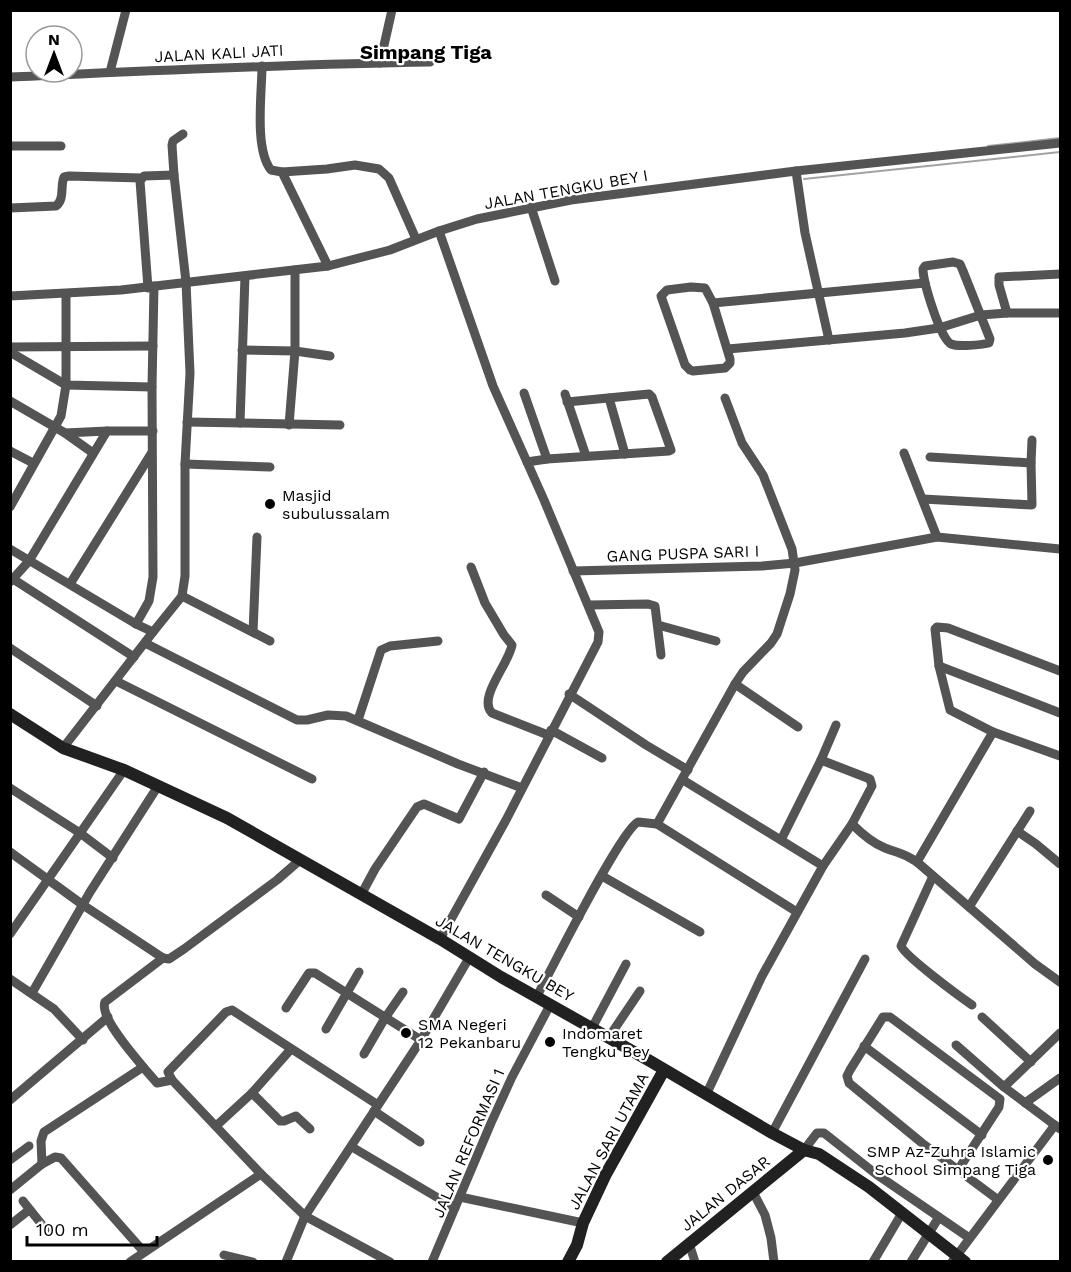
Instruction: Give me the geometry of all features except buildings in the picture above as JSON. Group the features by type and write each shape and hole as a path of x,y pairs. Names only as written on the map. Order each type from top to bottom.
{"main road":[{"name":"JALAN TENGKU BEY","path":"10,714 63,748 124,770 227,818 440,939 772,1133 804,1150 819,1154 866,1185 958,1259"},
{"name":"JALAN SARI UTAMA","path":"568,1262 606,1174 664,1070"},
{"name":"JALAN DASAR","path":"667,1262 804,1150"}],"street":[{"path":"110,72 126,10"},
{"path":"380,63 392,10"},
{"name":"JALAN KALI JATI","path":"10,76 430,62"},
{"path":"262,66 261,114 264,151 268,167 275,172 355,165 379,169 389,178 416,239"},
{"path":"63,748 183,596 185,464 190,373 186,282 172,145 173,141 183,134"},
{"name":"JALAN TENGKU BEY I","path":"10,296 151,287 328,266 375,254 439,231 531,207 604,195 796,171 1060,143"},
{"path":"10,146 61,146"},
{"path":"796,171 805,232 829,340"},
{"path":"282,172 328,266"},
{"path":"10,208 56,206 61,200 64,177 141,178 174,175"},
{"path":"136,624 149,601 153,577 154,533 151,287 140,192 141,178"},
{"path":"531,207 555,281"},
{"path":"439,231 493,386 589,605 598,627 599,637 522,788 440,939"},
{"path":"957,262 981,315 990,339 989,343 953,345 947,341 939,328 925,283 923,273 925,267 957,262"},
{"path":"289,426 295,351 294,270"},
{"path":"1007,313 999,277 1060,274"},
{"path":"240,423 244,276"},
{"path":"713,303 925,283"},
{"path":"705,288 713,303 728,349 730,363 728,366 690,370 685,365 661,296 667,290 705,288"},
{"path":"12,502 61,416 66,386 66,294"},
{"path":"728,349 939,328 981,315 1060,313"},
{"path":"10,347 153,346"},
{"path":"242,350 295,351 330,356"},
{"path":"10,352 66,386 152,387"},
{"path":"524,393 547,459"},
{"path":"527,462 586,456 669,452 671,446 652,397 649,394 609,398 566,398 586,456"},
{"path":"609,398 626,454"},
{"path":"657,824 735,684 777,634 794,578 795,563 792,549 763,475 742,443 725,398"},
{"path":"10,401 65,433 93,453"},
{"path":"187,422 289,426 340,425"},
{"path":"65,433 107,430 153,431"},
{"path":"107,430 29,561 12,581 134,657"},
{"path":"922,499 1032,506 1032,440"},
{"path":"10,451 33,463"},
{"path":"70,584 152,453"},
{"path":"904,453 937,537"},
{"path":"930,457 1031,463"},
{"path":"185,464 270,467"},
{"path":"253,632 256,537"},
{"name":"GANG PUSPA SARI I","path":"573,571 762,566 795,563 937,537 1060,549"},
{"path":"10,549 153,632"},
{"path":"471,567 485,603 512,645 510,655 487,698 488,708 492,713 550,733 602,758"},
{"path":"183,596 270,641"},
{"path":"589,605 652,604 657,609 661,655"},
{"path":"658,625 716,641"},
{"path":"1060,671 941,627 934,632 939,666 950,710 993,732 1060,756"},
{"path":"358,720 381,650 390,646 438,641"},
{"path":"145,643 297,720 336,715 358,720 458,764 522,788"},
{"path":"10,648 97,706"},
{"path":"939,666 1060,713"},
{"path":"116,681 312,779"},
{"path":"735,684 798,727"},
{"path":"569,694 688,770"},
{"path":"782,840 836,724"},
{"path":"917,862 993,732"},
{"path":"706,1095 762,976 823,866 852,824 872,786 865,777 821,760"},
{"path":"10,934 124,770"},
{"path":"361,895 375,869 417,807 424,804 459,819 484,772"},
{"path":"683,780 823,866"},
{"path":"32,993 83,905 158,786"},
{"path":"10,788 80,833 113,858"},
{"path":"969,908 1030,811"},
{"path":"537,996 602,876 633,825 638,822 657,824 797,912"},
{"path":"852,824 862,835 879,845 903,852 917,862 1035,964 1060,980"},
{"path":"1017,831 1060,864"},
{"path":"10,852 83,905 163,958 170,959 277,880 300,860"},
{"path":"602,876 700,932"},
{"path":"933,876 901,946 917,963 972,1005"},
{"path":"546,895 579,917"},
{"path":"163,958 105,1002 104,1007 108,1017 157,1083 172,1080"},
{"path":"286,1262 305,1216 421,1040 469,958"},
{"path":"772,1133 865,959"},
{"path":"592,1028 626,964"},
{"path":"326,1029 359,972"},
{"path":"286,1008 309,973 315,974 421,1040"},
{"path":"10,979 66,1020 82,1040"},
{"path":"609,1037 640,991"},
{"path":"364,1054 403,992"},
{"name":"JALAN REFORMASI 1","path":"432,1262 512,1077 550,1005"},
{"path":"390,1262 305,1216 261,1174 172,1080 169,1069 228,1010 236,1011 376,1108 420,1142"},
{"path":"958,1170 982,1135 1001,1101 890,1017 885,1016 881,1018 847,1076 849,1083 958,1170 997,1199"},
{"path":"10,1100 108,1017"},
{"path":"982,1017 1031,1062"},
{"path":"1004,1087 1060,1033"},
{"path":"956,1045 1004,1087 1059,1128 997,1199 968,1237 958,1259"},
{"path":"864,1046 982,1135"},
{"path":"216,1126 252,1093 291,1049"},
{"path":"42,1164 41,1141 44,1132 143,1067"},
{"path":"1025,1103 1060,1078"},
{"path":"252,1093 280,1121 296,1116 310,1129"},
{"path":"804,1150 817,1133 824,1132 876,1174 968,1237"},
{"path":"10,1161 29,1146"},
{"path":"352,1147 455,1208"},
{"path":"10,1190 42,1164 55,1157 61,1158 144,1252"},
{"path":"130,1262 261,1174"},
{"path":"753,1192 765,1215 774,1262"},
{"path":"460,1197 583,1223"},
{"path":"23,1201 47,1231"},
{"path":"10,1225 29,1210"},
{"path":"873,1262 902,1213"},
{"path":"910,1262 939,1217"},
{"path":"689,1243 695,1262"},
{"path":"224,1255 253,1262"}],"waterway":[{"path":"988,146 1060,138"},
{"path":"804,179 1060,152"}],"place":[{"name":"Masjid subulussalam","path":"270,504"},
{"name":"SMA Negeri 12 Pekanbaru","path":"406,1033"},
{"name":"Indomaret Tengku Bey","path":"550,1042"},
{"name":"SMP Az-Zuhra Islamic School Simpang Tiga","path":"1048,1160"}],"district":[{"name":"Simpang Tiga","path":"426,52"}]}
